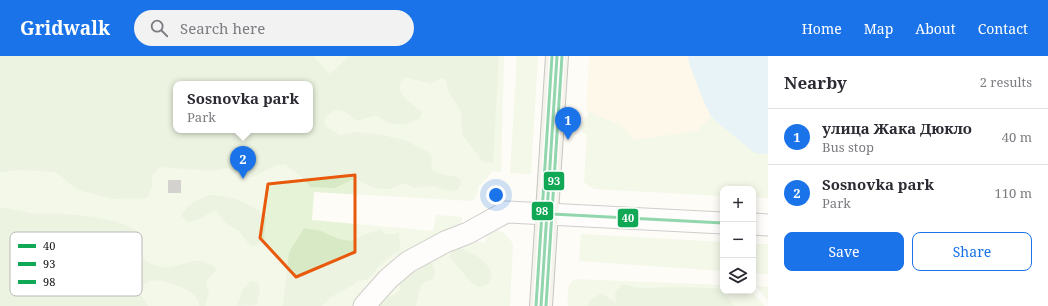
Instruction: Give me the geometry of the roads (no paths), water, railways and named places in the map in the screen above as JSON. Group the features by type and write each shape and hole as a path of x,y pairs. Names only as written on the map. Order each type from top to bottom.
{"main road":[{"path":"541,306 540,213 542,56"},
{"path":"527,306 540,213 557,56"}],"street":[{"path":"364,306 388,279 413,260 445,242 468,233 506,212 720,223"},
{"path":"756,224 768,225"}],"water":[{"path":"688,56 768,56 768,154 755,153 711,116 689,63"}],"place":[{"name":"улица Жака Дюкло","path":"568,140"},
{"name":"Sosnovka park","path":"243,179"}]}
